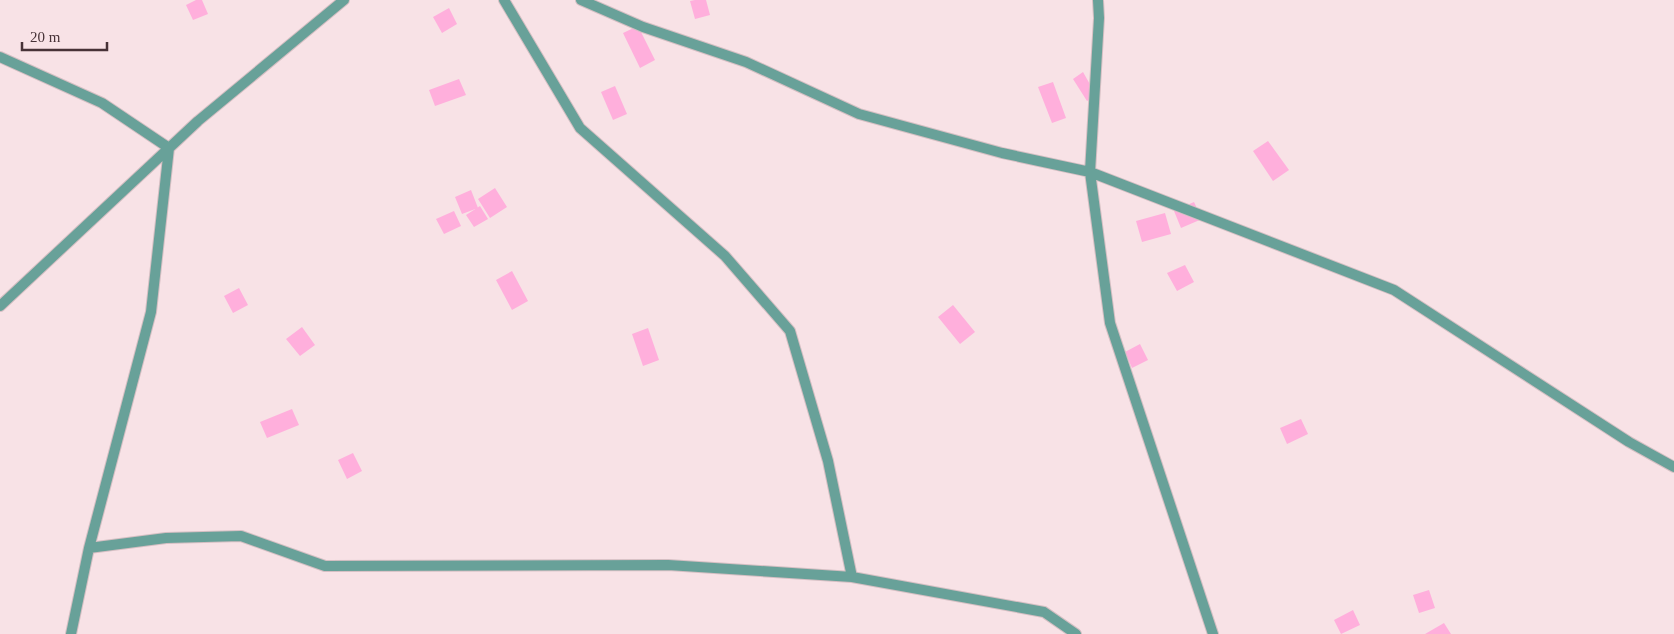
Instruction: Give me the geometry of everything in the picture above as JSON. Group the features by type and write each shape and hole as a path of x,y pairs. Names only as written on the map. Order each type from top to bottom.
{"street":[{"path":"0,306 198,122 344,0"},
{"path":"504,0 580,128 725,256 790,331 828,461 852,578"},
{"path":"581,0 643,27 746,62 858,114 1002,153 1090,172 1394,290 1629,442 1674,467"},
{"path":"1098,0 1099,18 1090,172 1110,323 1213,634"},
{"path":"0,57 102,103 169,148"},
{"path":"71,634 89,548 151,312 169,148"},
{"path":"89,548 166,538 241,536 324,566 668,565 852,578 1044,612 1076,634"}],"building":[{"path":"196,0 202,0 208,14 193,20 186,5"},
{"path":"706,0 710,15 695,19 690,1"},
{"path":"449,8 457,24 442,33 433,17"},
{"path":"638,26 655,60 640,68 623,33"},
{"path":"1083,72 1096,95 1087,101 1073,79"},
{"path":"459,79 466,95 435,106 429,90"},
{"path":"1053,82 1066,118 1052,123 1038,87"},
{"path":"615,86 627,114 613,120 601,92"},
{"path":"1268,141 1289,170 1273,181 1253,151"},
{"path":"495,188 507,207 490,218 478,199"},
{"path":"471,190 478,208 462,214 455,197"},
{"path":"1194,202 1202,219 1181,228 1174,211"},
{"path":"480,206 488,219 474,227 466,215"},
{"path":"454,211 461,226 444,234 436,219"},
{"path":"1165,213 1171,234 1142,242 1136,221"},
{"path":"1185,265 1194,282 1177,291 1167,273"},
{"path":"512,271 528,301 512,310 496,280"},
{"path":"239,288 248,305 233,313 224,296"},
{"path":"953,305 975,332 960,344 938,317"},
{"path":"302,327 315,345 300,356 286,339"},
{"path":"648,328 659,360 643,366 632,334"},
{"path":"1140,344 1148,360 1132,368 1125,352"},
{"path":"292,409 299,425 267,438 260,422"},
{"path":"1301,419 1308,434 1287,444 1280,428"},
{"path":"353,453 362,471 347,479 338,460"},
{"path":"1429,590 1435,608 1419,613 1413,595"},
{"path":"1353,610 1360,625 1341,634 1334,620"},
{"path":"1444,623 1451,634 1425,634"}]}
